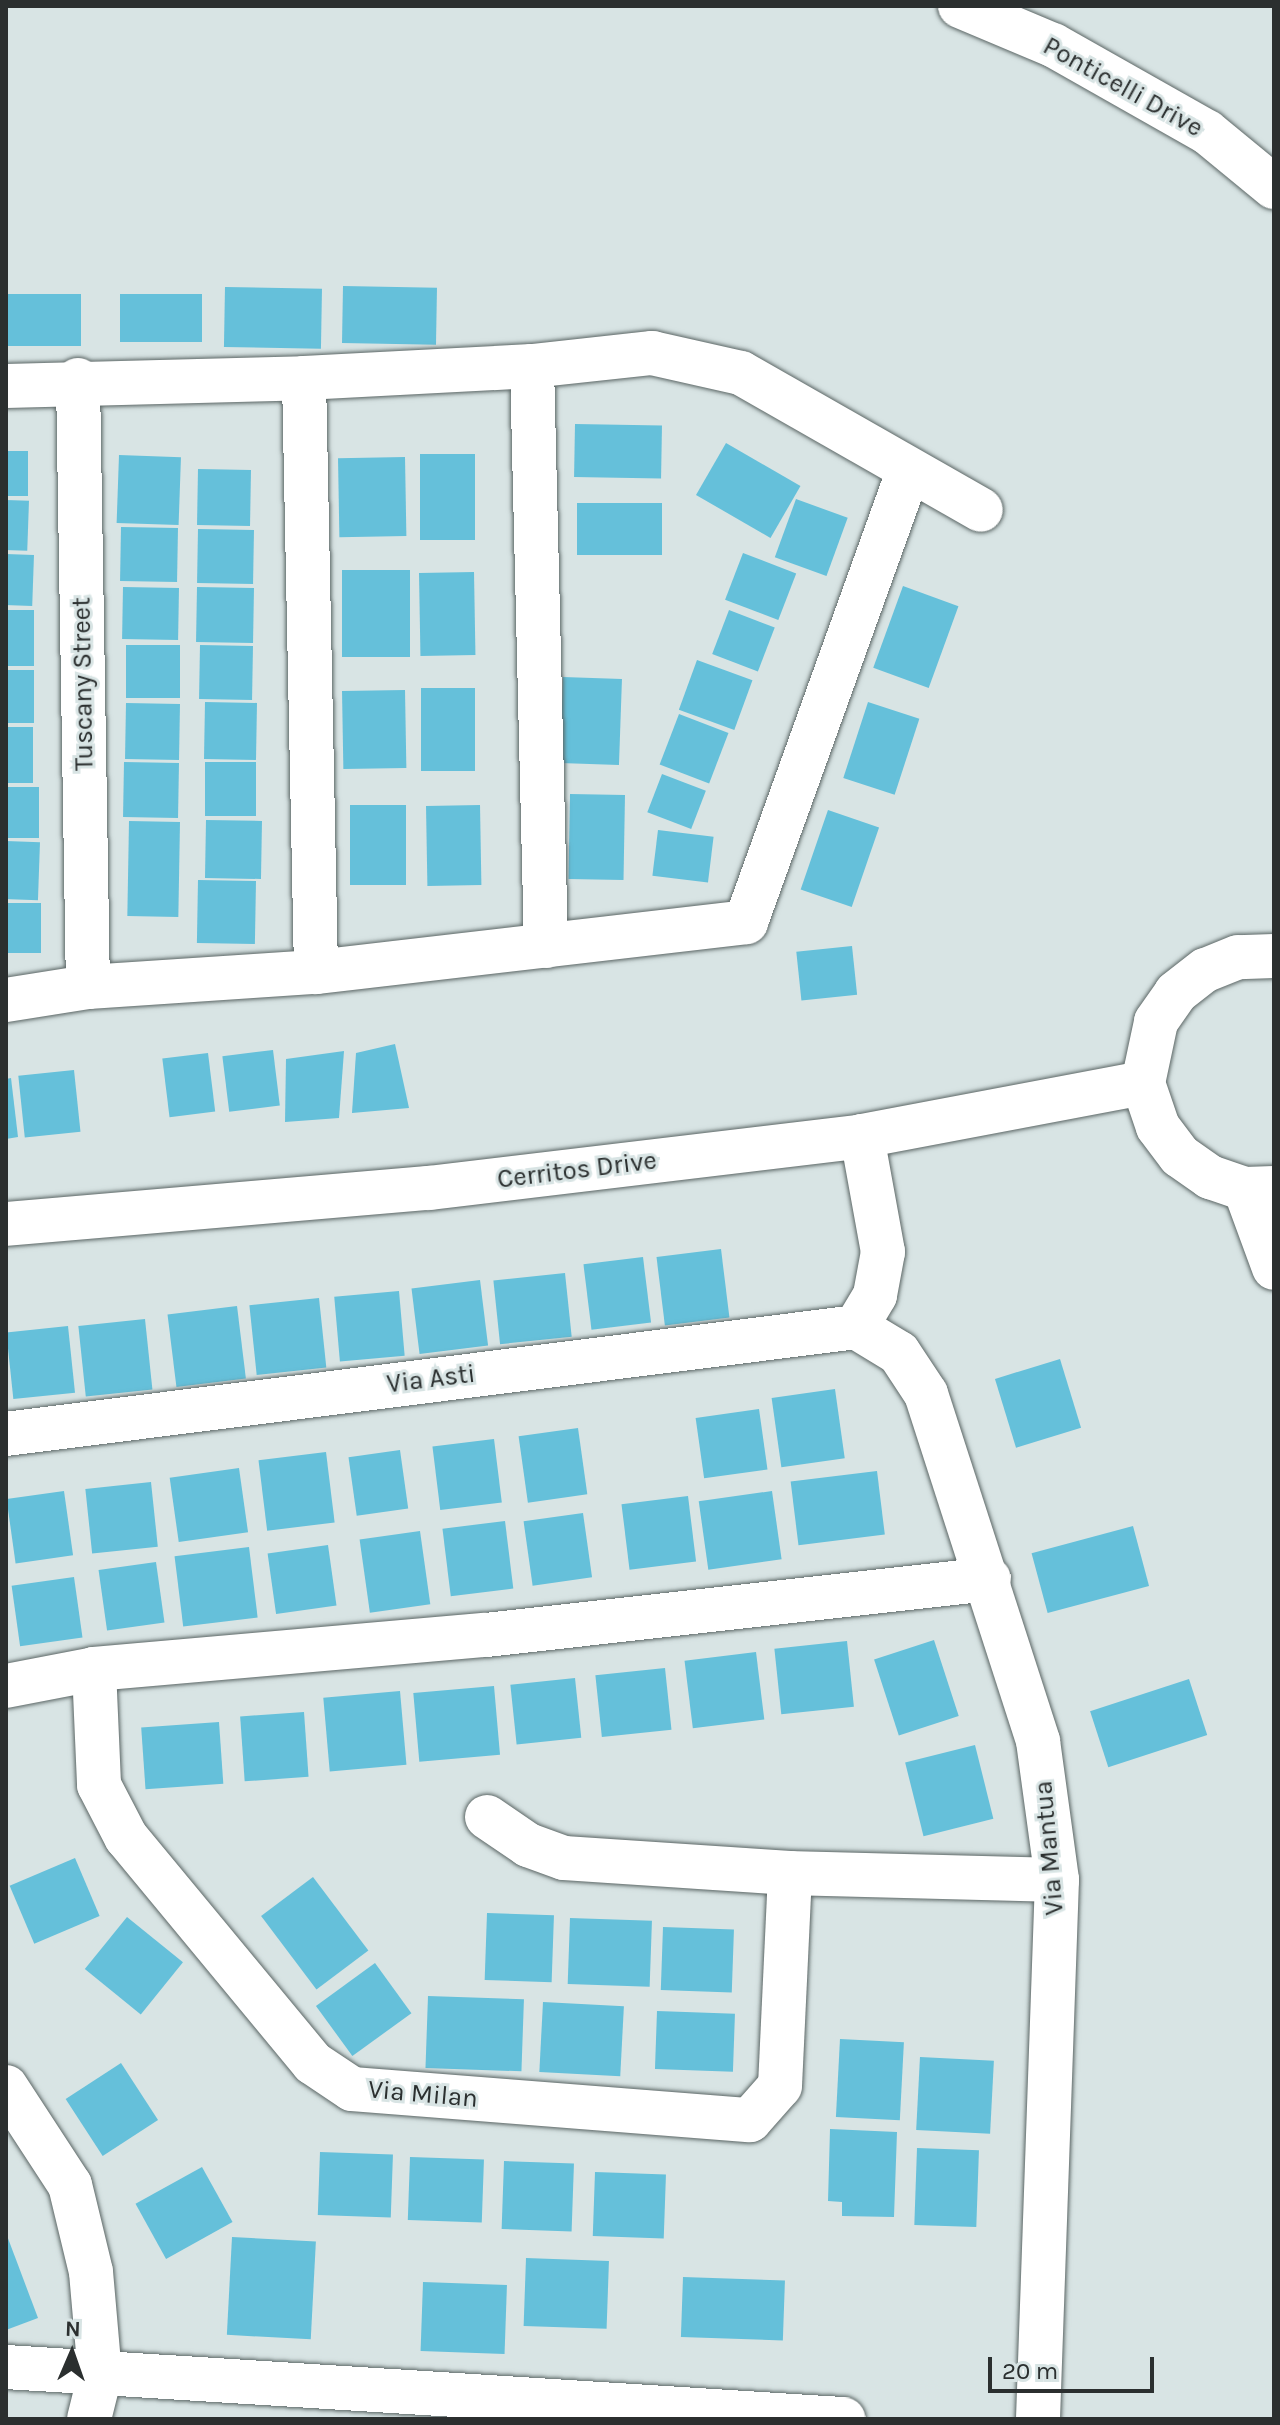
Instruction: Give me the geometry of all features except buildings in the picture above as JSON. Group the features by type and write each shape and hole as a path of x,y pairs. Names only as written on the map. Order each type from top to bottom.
{"street":[{"name":"Ponticelli Drive","path":"960,6 1053,45 1194,125 1274,187"},
{"path":"6,386 78,380 304,378 532,366 652,353 741,373 981,510"},
{"path":"532,366 546,946"},
{"path":"304,378 316,972"},
{"name":"Tuscany Street","path":"78,380 88,987"},
{"path":"6,1000 88,987 316,972 746,922 909,470"},
{"path":"1274,956 1238,957 1216,965 1176,993 1156,1022 1143,1083 1158,1127 1180,1156 1210,1177 1259,1188 1274,1268"},
{"name":"Cerritos Drive","path":"6,1224 429,1188 862,1136 1143,1083"},
{"path":"856,1327 875,1295 883,1252 862,1136"},
{"name":"Via Asti","path":"6,1434 856,1327"},
{"name":"Via Mantua","path":"856,1327 899,1353 926,1394 989,1579 1038,1741 1057,1880 1038,2419"},
{"path":"6,1686 94,1669 486,1635 989,1579"},
{"name":"Via Milan","path":"94,1669 99,1785 126,1837 313,2063 352,2089 750,2120 780,2086 790,1873"},
{"path":"487,1817 528,1845 564,1858 790,1873 1057,1880"},
{"path":"6,2087 70,2185 91,2272 100,2375 89,2419"},
{"path":"6,2367 843,2419"}]}
